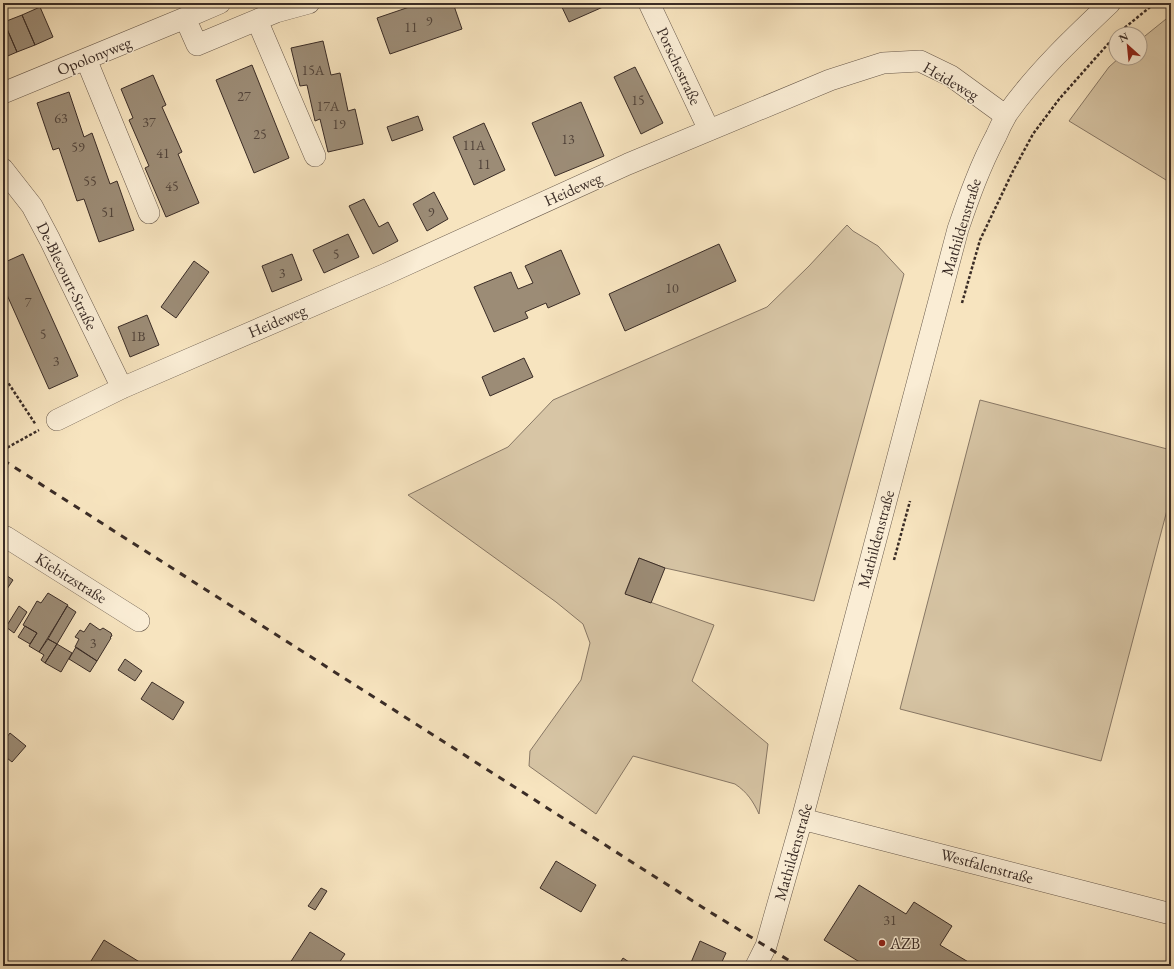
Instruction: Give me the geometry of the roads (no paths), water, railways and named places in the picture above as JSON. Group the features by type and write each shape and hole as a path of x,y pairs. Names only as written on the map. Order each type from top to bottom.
{"street":[{"path":"185,18 197,45 257,20 274,7 309,3"},
{"name":"Porschestraße","path":"649,3 709,130"},
{"path":"1006,116 1033,80 1076,35 1110,3"},
{"name":"Opolonyweg","path":"3,93 185,18 209,5"},
{"path":"257,20 315,156"},
{"path":"86,59 149,213"},
{"name":"Heideweg","path":"48,425 122,388 386,274 628,164 830,80 883,63 920,61 951,76 1006,116"},
{"name":"Mathildenstraße","path":"756,966 766,946 802,819 958,229 986,155 1006,116"},
{"name":"De-Blecourt-Straße","path":"3,169 32,206 122,388"},
{"name":"Kiebitzstraße","path":"3,536 139,621"},
{"name":"Westfalenstraße","path":"802,819 1171,914"}],"railway":[{"path":"3,460 710,912 798,966"}],"place":[{"name":"AZB","path":"882,943"}]}
